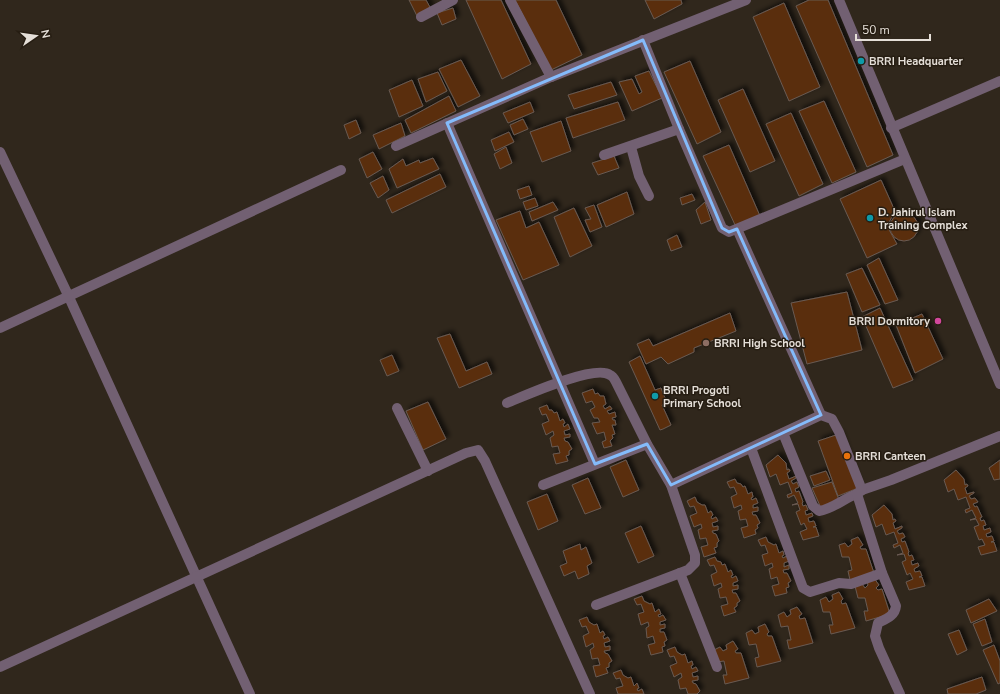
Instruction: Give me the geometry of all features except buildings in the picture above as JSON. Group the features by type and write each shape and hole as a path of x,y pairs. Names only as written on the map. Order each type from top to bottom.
{"street":[{"path":"421,17 453,0"},
{"path":"510,0 551,77"},
{"path":"396,146 551,77 746,0"},
{"path":"839,0 891,128 1000,384"},
{"path":"643,40 679,129 722,228 729,232 905,159"},
{"path":"891,128 1000,81"},
{"path":"447,124 595,464"},
{"path":"604,155 631,147 679,129"},
{"path":"631,147 639,176 649,196"},
{"path":"1,155 68,295 250,694"},
{"path":"0,328 68,295 341,170"},
{"path":"737,229 821,415"},
{"path":"507,403 559,381 602,373 610,374 616,382 647,444 671,485 695,555 695,563 688,570 596,605"},
{"path":"397,408 428,471"},
{"path":"671,485 821,415 832,419 839,432 859,492 882,572 896,606 896,611 878,623 875,636 900,694"},
{"path":"783,433 813,506 819,511 825,510 859,492 1000,436"},
{"path":"543,485 647,444"},
{"path":"751,448 803,588 810,592 839,583 851,584 882,572"},
{"path":"0,667 466,453 478,450 488,468 590,694"},
{"path":"680,573 717,667"}],"highlighted area":[{"path":"643,40 722,228 729,232 737,229 821,415 671,485 647,444 595,464 447,123"}],"place":[{"name":"BRRI Headquarter","path":"861,61"},
{"name":"D. Jahirul Islam Training Complex","path":"870,218"},
{"name":"BRRI Dormitory","path":"938,321"},
{"name":"BRRI High School","path":"706,343"},
{"name":"BRRI Progoti Primary School","path":"655,396"},
{"name":"BRRI Canteen","path":"847,456"}]}
